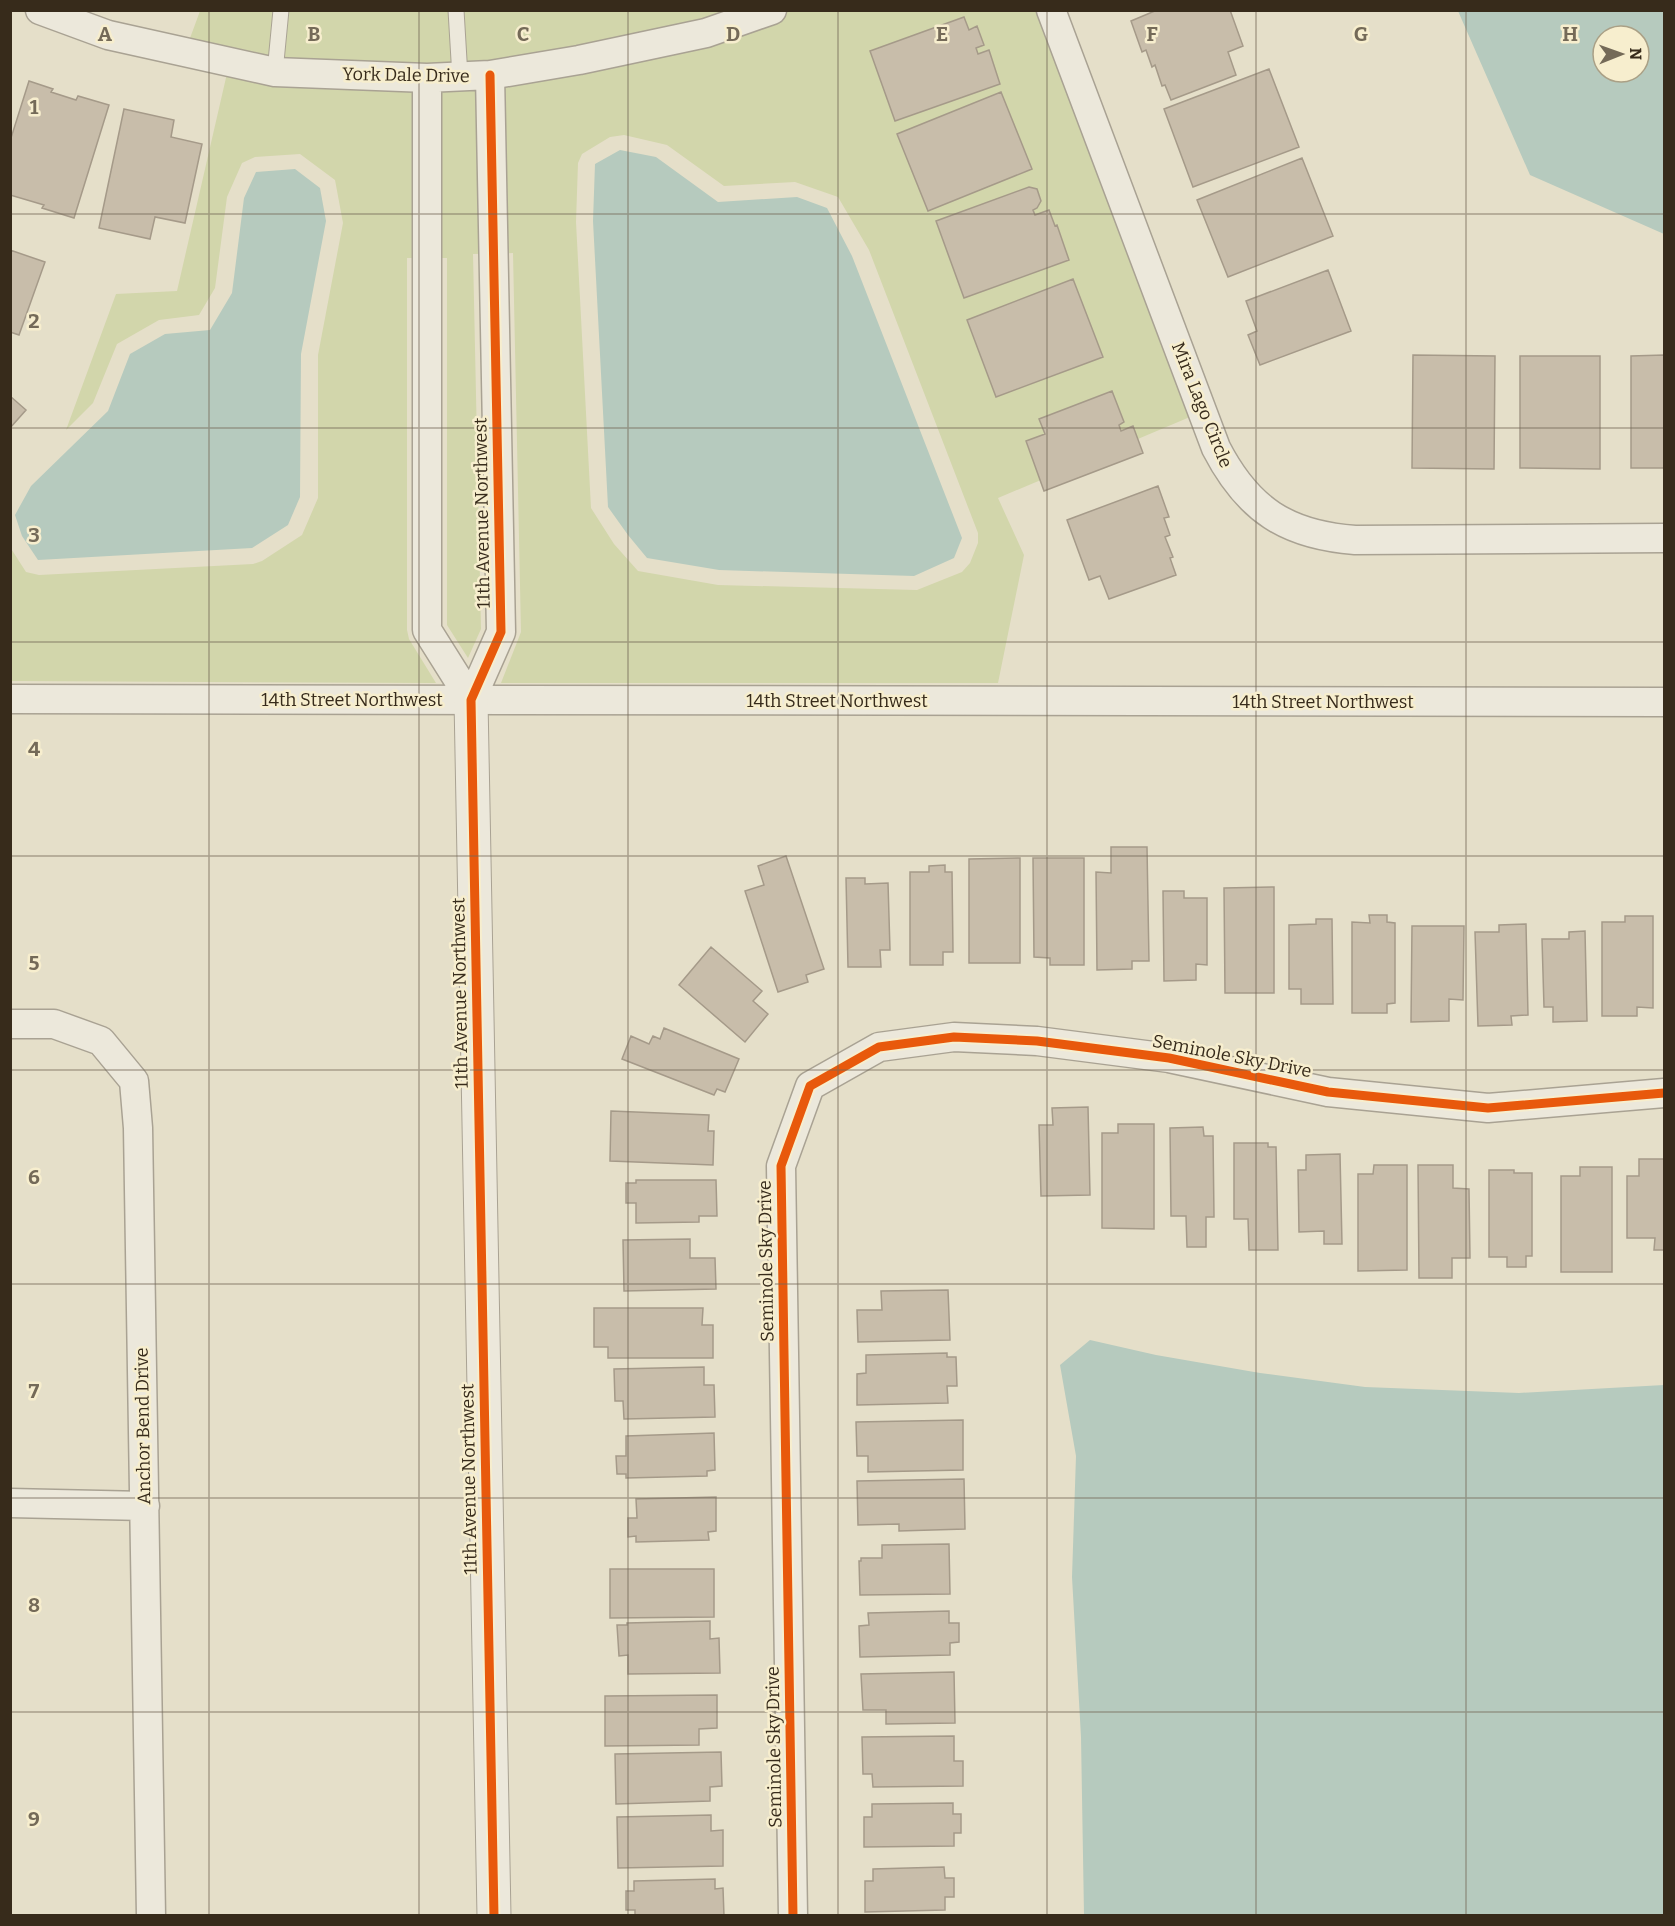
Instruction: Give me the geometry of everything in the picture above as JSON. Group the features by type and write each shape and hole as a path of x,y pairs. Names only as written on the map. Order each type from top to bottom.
{"street":[{"name":"York Dale Drive","path":"40,10 108,35 275,72 427,78 490,75 579,60 706,33 771,10"},
{"name":"Mira Lago Circle","path":"1051,10 1216,448 1237,484 1257,504 1291,526 1328,538 1355,540 1665,538"},
{"name":"11th Avenue Northwest","path":"490,75 501,632 471,700 494,1916"},
{"path":"427,78 427,630 471,700"},
{"name":"14th Street Northwest","path":"10,699 1665,702"},
{"name":"Anchor Bend Drive","path":"10,1024 54,1024 101,1041 134,1081 138,1128 151,1916"},
{"name":"Seminole Sky Drive","path":"793,1916 781,1166 810,1086 879,1047 954,1037 1037,1041 1169,1058 1328,1092 1488,1108 1665,1093"},
{"path":"10,1503 145,1506"}],"lane":[{"path":"275,72 281,10"},
{"path":"456,10 460,77"}],"green space":[{"path":"200,11 1050,11 1197,414 998,498 1024,555 998,683 501,683 521,632 513,253 473,254 481,629 468,658 447,625 447,258 407,258 407,630 409,639 436,683 11,681 10,547 26,572 39,575 253,564 262,561 302,535 318,498 318,355 343,223 335,180 300,154 255,157 242,163 227,197 215,288 199,315 159,320 117,344 93,403 66,430 116,294 177,291 228,69 186,49","holes":["624,135 667,145 724,186 795,182 838,197 869,250 978,533 978,543 970,563 962,572 917,590 718,585 638,571 614,544 591,508 576,222 578,163 582,154 610,137"]}],"shaded area":[{"path":"1458,11 1664,11 1664,234 1530,175"},
{"path":"620,150 656,157 718,202 797,197 827,208 852,256 962,538 954,558 914,576 719,570 647,558 628,535 608,507 593,221 595,164"},
{"path":"295,169 320,188 326,221 301,354 300,497 288,525 252,548 38,560 22,536 15,515 31,486 108,411 130,354 165,334 210,330 232,293 244,198 256,172"},
{"path":"1090,1340 1156,1355 1260,1373 1365,1387 1519,1393 1664,1385 1664,1915 1084,1915 1081,1737 1072,1577 1076,1456 1060,1365"}],"building":[{"path":"1157,10 1230,10 1243,46 1228,52 1236,75 1171,100 1165,85 1162,86 1155,65 1152,67 1146,50 1142,52 1131,21"},
{"path":"964,17 969,30 977,26 984,45 976,48 978,54 989,50 1000,84 895,121 870,51"},
{"path":"1269,69 1299,147 1193,187 1164,109"},
{"path":"29,81 53,89 51,92 76,100 78,96 109,105 74,218 42,208 44,205 10,195 10,141"},
{"path":"1001,92 1032,169 928,211 897,134"},
{"path":"124,109 174,120 171,137 202,144 185,223 155,217 150,239 99,228"},
{"path":"1302,158 1333,236 1228,277 1197,200"},
{"path":"1029,187 1037,189 1041,201 1033,210 1035,215 1049,210 1055,226 1057,225 1069,260 964,298 936,221"},
{"path":"10,250 45,262 19,335 10,332"},
{"path":"1328,270 1351,331 1260,365 1248,335 1257,331 1246,301"},
{"path":"1073,279 1103,357 996,397 967,320"},
{"path":"1413,355 1495,356 1494,469 1412,468"},
{"path":"1664,355 1664,468 1631,468 1631,356"},
{"path":"1520,356 1600,356 1600,469 1520,468"},
{"path":"1112,391 1124,422 1119,425 1121,431 1133,426 1143,453 1044,491 1026,441 1045,434 1039,419"},
{"path":"10,396 26,410 10,428"},
{"path":"1158,486 1169,517 1164,518 1170,535 1165,537 1173,557 1170,558 1176,575 1109,599 1100,576 1089,580 1067,520"},
{"path":"1111,847 1147,847 1149,961 1132,961 1132,969 1097,970 1096,872 1111,873"},
{"path":"786,856 824,969 806,975 808,982 778,992 745,891 764,885 758,866"},
{"path":"1020,858 1020,963 969,963 969,859"},
{"path":"1033,858 1084,858 1084,965 1050,965 1050,958 1034,957"},
{"path":"945,865 945,872 952,872 953,952 943,952 943,965 910,965 910,872 929,872 929,866"},
{"path":"846,878 865,878 865,884 888,883 890,950 880,950 881,967 848,967"},
{"path":"1274,887 1274,993 1225,993 1224,888"},
{"path":"1163,891 1184,891 1184,898 1207,898 1207,965 1196,964 1196,980 1164,981"},
{"path":"1369,915 1387,915 1387,922 1395,923 1395,1003 1387,1004 1387,1013 1352,1013 1352,922 1370,923"},
{"path":"1625,916 1653,916 1653,1008 1637,1007 1637,1016 1602,1016 1602,922 1625,922"},
{"path":"1316,919 1332,919 1333,1004 1301,1004 1301,989 1289,989 1289,925 1316,924"},
{"path":"1526,924 1528,1015 1511,1016 1512,1025 1478,1026 1475,932 1499,932 1499,925"},
{"path":"1412,926 1464,926 1463,1000 1449,999 1449,1021 1411,1022"},
{"path":"1585,931 1587,1021 1553,1022 1553,1007 1544,1007 1542,939 1569,939 1569,932"},
{"path":"711,947 762,991 753,1001 768,1014 745,1042 679,985"},
{"path":"664,1028 739,1059 725,1092 717,1089 714,1095 622,1059 631,1036 649,1044 653,1036 660,1039"},
{"path":"1088,1107 1090,1195 1041,1196 1039,1125 1053,1125 1052,1108"},
{"path":"611,1111 709,1115 708,1131 714,1131 713,1165 610,1161"},
{"path":"1118,1124 1154,1124 1154,1229 1102,1228 1102,1133 1118,1133"},
{"path":"1203,1127 1204,1136 1213,1136 1214,1217 1206,1217 1206,1247 1187,1247 1186,1216 1171,1216 1170,1128"},
{"path":"1234,1143 1268,1143 1268,1147 1276,1147 1278,1250 1249,1250 1248,1219 1234,1219"},
{"path":"1340,1154 1342,1244 1324,1244 1324,1231 1299,1232 1298,1170 1306,1170 1306,1155"},
{"path":"1639,1159 1664,1159 1664,1250 1654,1250 1655,1238 1627,1238 1627,1176 1639,1176"},
{"path":"1374,1165 1407,1165 1407,1270 1358,1271 1358,1174 1373,1174"},
{"path":"1418,1165 1453,1165 1453,1188 1469,1189 1470,1258 1452,1258 1452,1278 1419,1278"},
{"path":"1580,1167 1612,1167 1612,1272 1561,1272 1561,1176 1580,1176"},
{"path":"1489,1170 1532,1173 1532,1256 1526,1256 1526,1267 1507,1267 1507,1257 1489,1257"},
{"path":"636,1180 716,1180 717,1216 699,1216 699,1222 636,1223 636,1203 626,1203 626,1183 636,1183"},
{"path":"690,1239 690,1258 715,1258 716,1289 624,1291 623,1240"},
{"path":"948,1290 950,1340 858,1342 857,1310 882,1310 881,1291"},
{"path":"594,1308 703,1308 702,1325 713,1325 713,1358 608,1358 608,1347 594,1347"},
{"path":"947,1353 947,1357 956,1357 957,1386 947,1386 948,1403 857,1405 857,1374 866,1373 866,1355"},
{"path":"704,1367 704,1385 714,1385 715,1417 624,1419 623,1401 615,1401 614,1369"},
{"path":"963,1420 963,1470 868,1472 868,1456 857,1456 856,1422"},
{"path":"714,1433 715,1470 707,1471 707,1476 626,1478 626,1474 617,1474 616,1456 626,1456 626,1436"},
{"path":"964,1479 965,1529 899,1531 899,1524 858,1525 857,1481"},
{"path":"716,1497 716,1531 708,1532 709,1540 636,1542 636,1536 628,1537 628,1518 637,1518 636,1499"},
{"path":"949,1544 950,1594 860,1595 859,1561 861,1558 882,1558 882,1545"},
{"path":"610,1569 714,1569 714,1617 610,1618"},
{"path":"949,1611 949,1623 959,1623 959,1642 950,1643 950,1655 860,1657 859,1626 869,1625 868,1613"},
{"path":"710,1621 710,1639 719,1638 720,1673 628,1674 628,1655 619,1656 617,1625"},
{"path":"954,1672 955,1723 886,1724 886,1710 863,1710 861,1674"},
{"path":"717,1695 717,1728 699,1729 699,1745 605,1746 605,1696"},
{"path":"954,1736 954,1761 963,1761 963,1786 873,1787 872,1774 863,1774 862,1737"},
{"path":"721,1752 722,1786 710,1787 710,1801 616,1804 615,1754"},
{"path":"953,1803 953,1814 961,1814 961,1833 954,1833 954,1846 864,1847 864,1817 872,1817 872,1804"},
{"path":"711,1815 711,1831 723,1830 723,1866 618,1868 617,1817"},
{"path":"944,1867 945,1878 954,1878 954,1897 945,1897 945,1910 865,1912 865,1881 873,1881 873,1869"},
{"path":"715,1879 715,1889 723,1888 724,1916 635,1916 635,1910 626,1910 626,1891 634,1891 634,1881"}],"cycle path":[{"path":"490,75 501,632 471,700 494,1916"},
{"path":"793,1916 781,1166 810,1086 879,1047 954,1037 1037,1041 1169,1058 1328,1092 1488,1108 1664,1093"}]}
